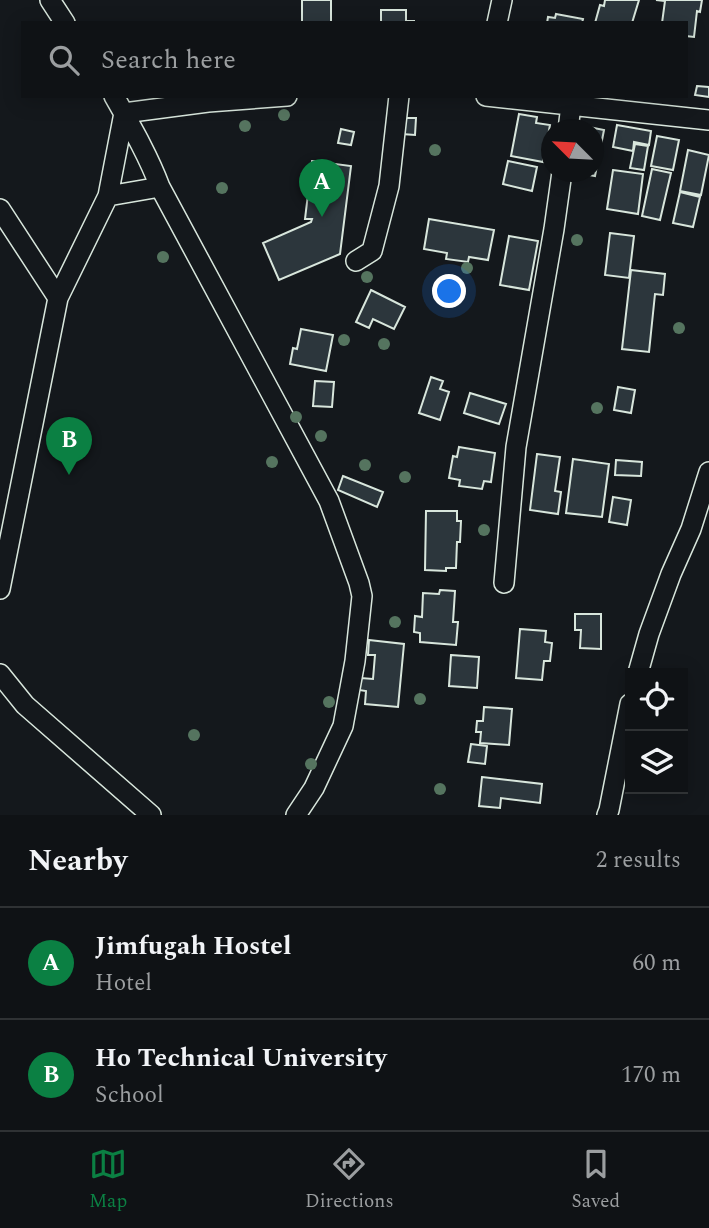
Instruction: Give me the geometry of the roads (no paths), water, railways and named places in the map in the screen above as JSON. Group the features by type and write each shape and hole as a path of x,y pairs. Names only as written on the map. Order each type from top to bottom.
{"street":[{"path":"50,0 64,21"},
{"path":"497,21 502,0"},
{"path":"119,104 261,98"},
{"path":"356,261 372,251 389,186 398,98"},
{"path":"505,98 709,120"},
{"path":"119,104 151,163 160,187 328,501 359,583 362,596 355,661 343,726 314,788 296,815"},
{"path":"0,589 58,298 108,196 119,104"},
{"path":"569,119 571,105"},
{"path":"504,583 516,447 561,182"},
{"path":"108,196 160,187"},
{"path":"0,209 58,298"},
{"path":"639,668 649,634 691,529 709,472"},
{"path":"0,674 25,705 151,815"},
{"path":"607,815 625,729"}],"place":[{"name":"Jimfugah Hostel","path":"322,217"},
{"name":"Ho Technical University","path":"69,475"}]}
